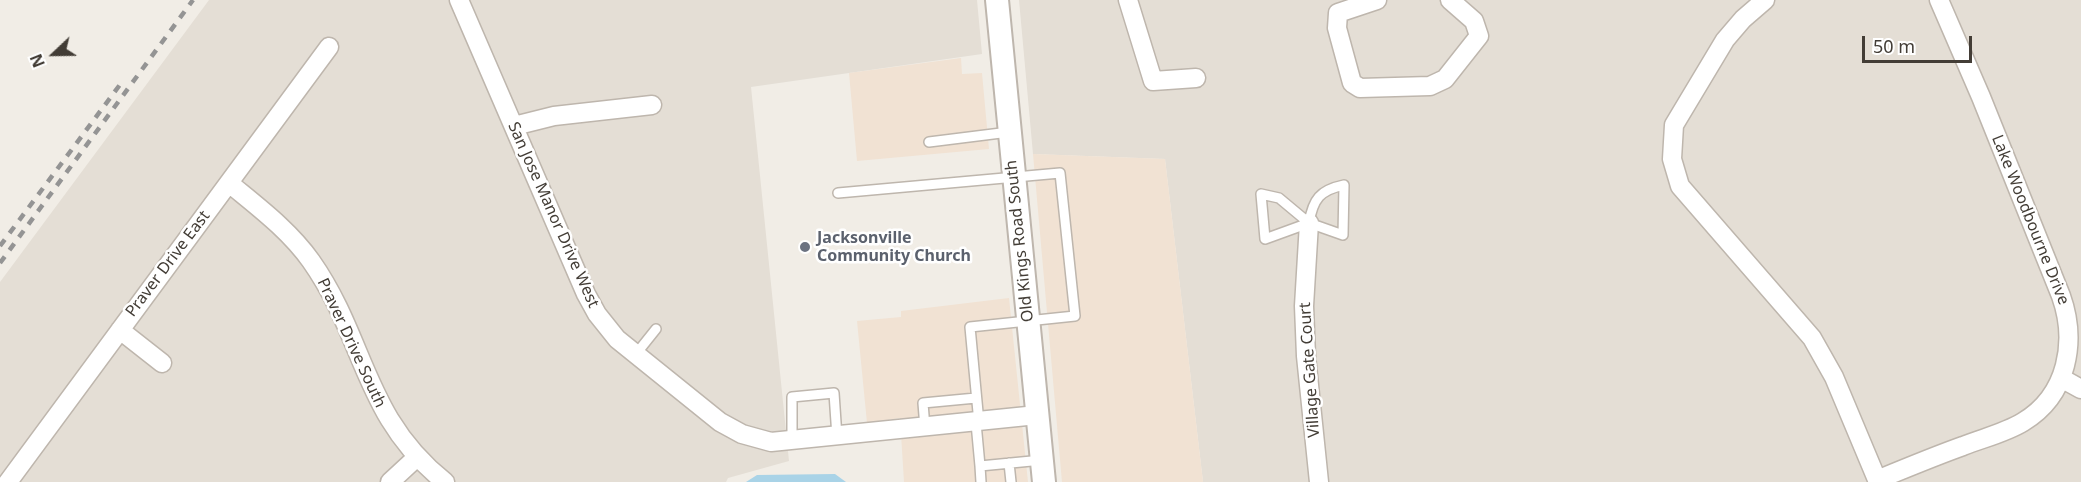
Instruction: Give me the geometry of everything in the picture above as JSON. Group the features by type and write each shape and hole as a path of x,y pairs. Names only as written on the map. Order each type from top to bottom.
{"street":[{"name":"San Jose Manor Drive West","path":"459,0 586,294 597,314 617,339 731,428 771,442 977,423 1037,415"},
{"name":"Old Kings Road South","path":"997,0 1043,471"},
{"path":"1128,0 1153,81 1196,78"},
{"path":"1371,1 1338,13 1337,28 1352,83 1360,88 1430,86 1444,79 1479,36 1474,21 1450,0"},
{"name":"Lake Woodbourne Drive","path":"1765,0 1743,19 1725,40 1683,106 1674,125 1672,159 1680,186 1812,338 1834,377 1878,481 2023,422 2043,406 2061,378 2069,350 2067,310 1981,97 1939,0"},
{"name":"Praver Drive East","path":"8,482 329,47"},
{"path":"514,126 554,116 652,105"},
{"name":"Praver Drive South","path":"229,183 287,231 311,262 332,296 383,412 416,458 445,482"},
{"name":"Village Gate Court","path":"1309,223 1304,306 1306,356 1319,482"},
{"path":"120,330 162,363"},
{"path":"2061,378 2081,389"},
{"path":"390,482 416,458"}],"lane":[{"path":"929,142 1009,132"},
{"path":"838,193 1060,173 1075,316 970,327 981,482"},
{"path":"1309,223 1265,239 1261,194 1279,198 1309,223 1343,236 1344,185 1328,188 1312,205 1309,223"},
{"path":"636,354 656,328"},
{"path":"792,441 792,397 834,393 837,437"},
{"path":"925,428 923,403 976,398"},
{"path":"980,466 1009,463 1043,471"},
{"path":"1009,463 1011,482"}],"shaded area":[{"path":"209,0 977,0 982,54 751,87 789,461 728,478 726,482 0,482 0,282"},
{"path":"1019,0 2081,0 2081,482 1203,482 1165,159 1033,154"},
{"path":"961,58 962,74 982,73 989,149 857,161 849,73"},
{"path":"1033,154 1165,159 1203,482 1062,482"},
{"path":"1009,298 1028,482 904,482 900,418 867,423 857,321 901,317 901,311"}],"water":[{"path":"835,474 846,482 746,482 757,475"}],"railway":[{"path":"0,263 193,0"},
{"path":"0,246 122,82"}],"place":[{"name":"Jacksonville Community Church","path":"805,247"}]}
